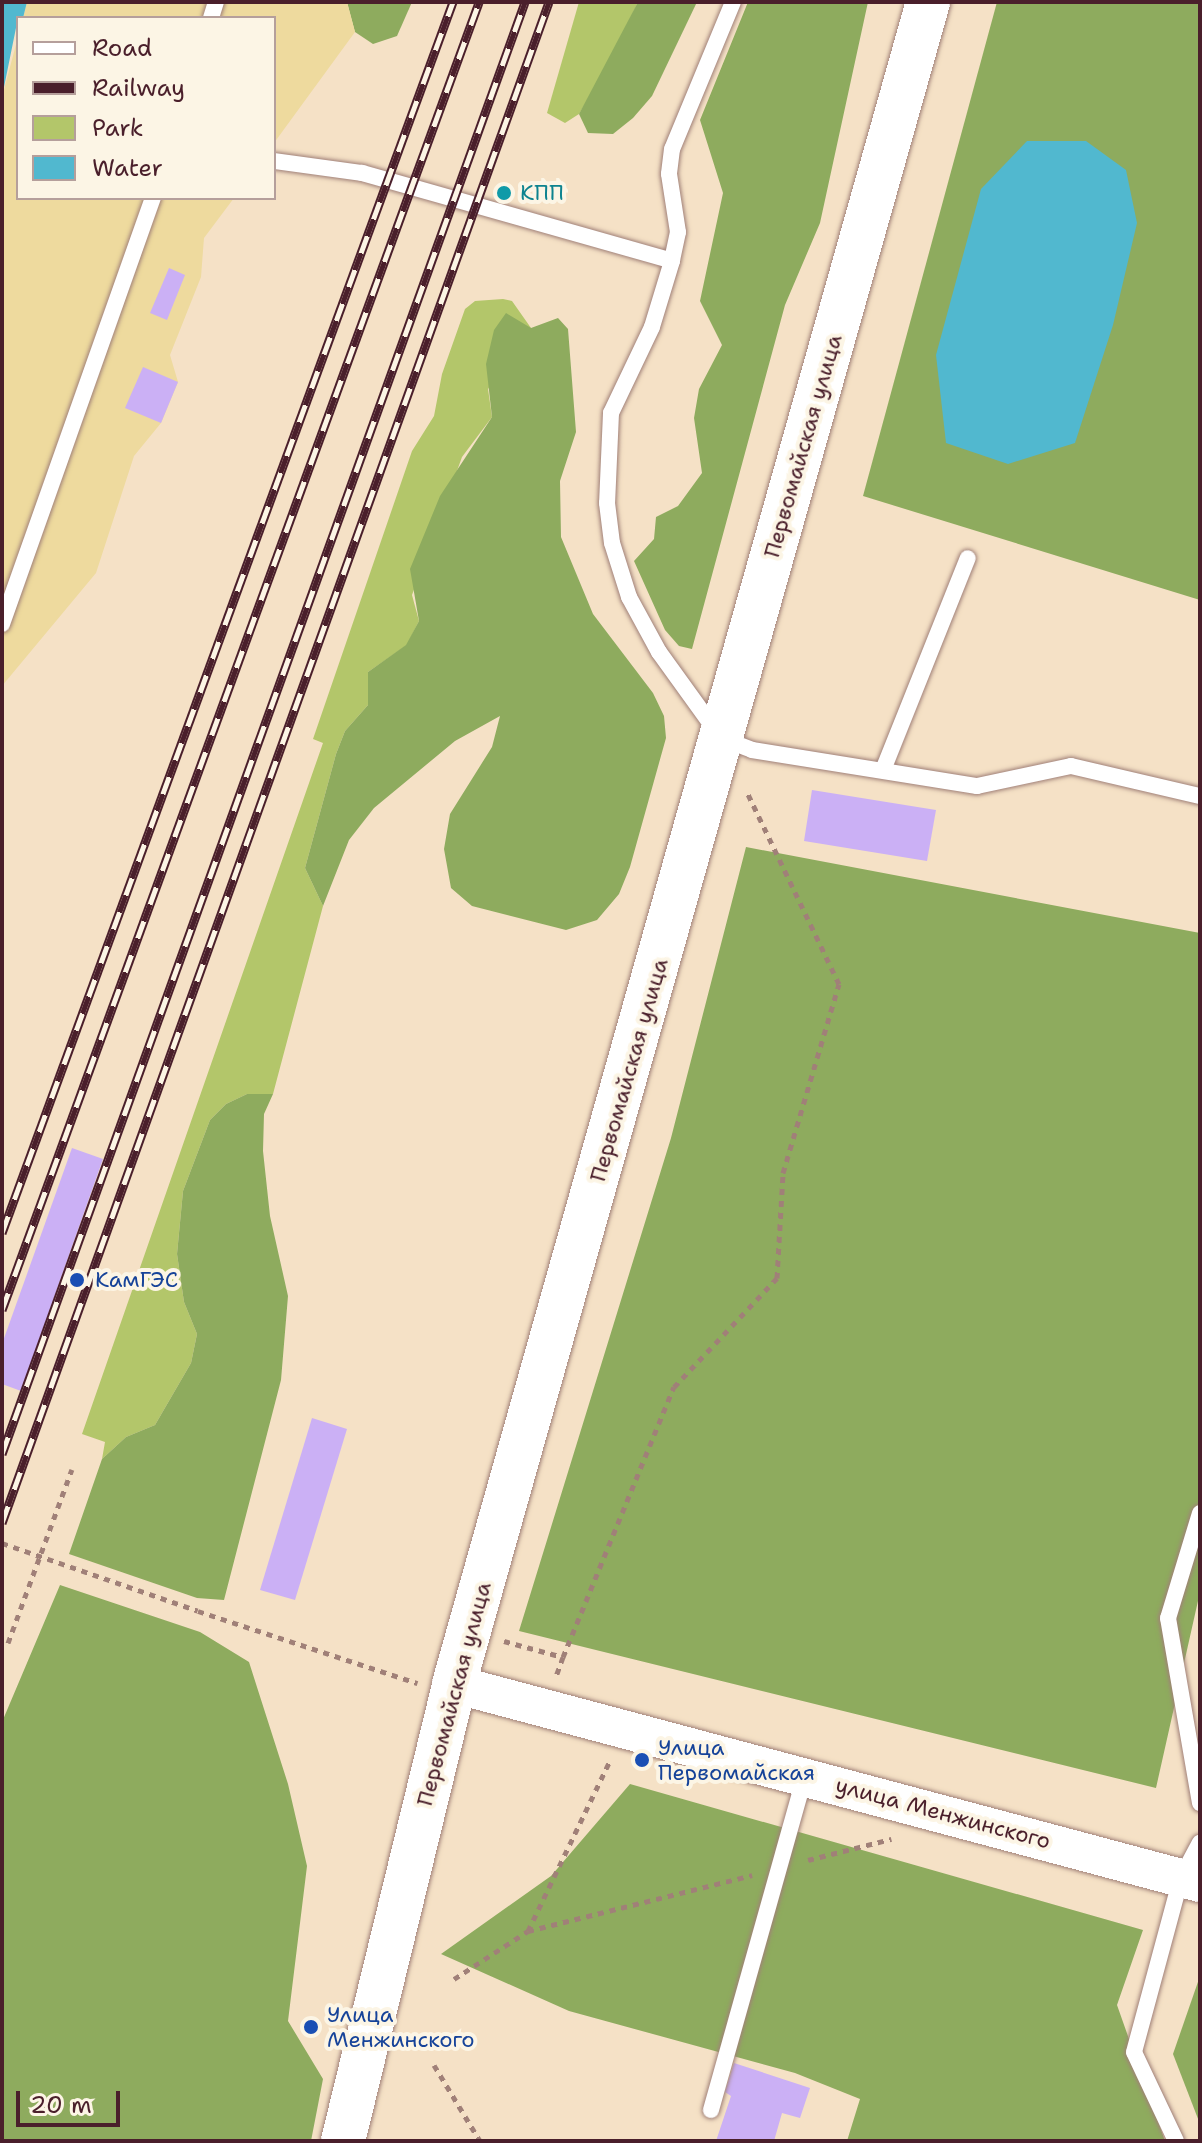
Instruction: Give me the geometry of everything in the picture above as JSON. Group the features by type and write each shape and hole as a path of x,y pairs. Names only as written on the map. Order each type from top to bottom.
{"main road":[{"name":"Первомайская улица","path":"343,2141 436,1684 721,738 928,2"}],"street":[{"name":"улица Менжинского","path":"436,1684 805,1775 1190,1881"}],"lane":[{"path":"733,2 672,149 669,174 678,232 672,261 652,327 611,413 607,503 612,543 629,597 659,652 721,738 752,750 977,786 1071,766 1200,796"},
{"path":"276,161 362,173 672,261"},
{"path":"2,624 152,200"},
{"path":"883,770 968,558"},
{"path":"1200,1513 1168,1618 1200,1803"},
{"path":"711,2110 805,1775"},
{"path":"1176,2141 1134,2052 1200,1843"}],"path":[{"path":"563,1657 674,1387 777,1278 783,1173 839,984 721,738"},
{"path":"8,1643 72,1469"},
{"path":"2,1543 229,1621 436,1684"},
{"path":"528,1931 613,1754"},
{"path":"454,1979 528,1931 902,1837"},
{"path":"434,2065 480,2141"}],"green space":[{"path":"347,2 412,2 397,36 373,44 355,32"},
{"path":"579,2 638,2 606,69 579,114 565,123 547,113"},
{"path":"638,2 697,2 652,96 633,118 613,134 588,133 579,114"},
{"path":"748,2 868,2 820,223 785,305 692,649 679,646 665,630 634,561 654,539 656,517 678,506 702,473 694,418 699,389 722,345 700,301 723,193 700,120"},
{"path":"997,2 1200,2 1200,600 863,496"},
{"path":"475,301 512,301 531,328 488,389 492,417 462,457 412,595 419,621 407,645 368,672 368,705 345,731 336,754 305,868 323,906 273,1094 247,1094 226,1104 210,1120 183,1191 177,1254 184,1302 197,1334 191,1363 155,1425 126,1437 102,1459 105,1442 82,1434 323,743 313,739 412,451 434,416 442,374 465,309"},
{"path":"506,313 531,328 558,318 568,329 576,432 560,481 561,537 593,614 653,693 664,716 666,738 630,867 619,894 597,920 566,930 472,906 451,888 444,849 450,814 492,747 500,716 455,741 374,808 349,840 323,906 305,868 336,754 345,731 368,705 368,672 406,645 419,621 410,569 440,496 492,417 486,364 494,330"},
{"path":"746,847 1200,933 1200,1592 1156,1788 519,1631 671,1138"},
{"path":"247,1094 273,1094 264,1114 263,1151 270,1216 288,1296 281,1380 224,1600 197,1598 69,1554 102,1459 126,1437 155,1425 191,1363 197,1334 184,1302 177,1254 183,1191 210,1120 226,1104"},
{"path":"60,1585 200,1632 249,1662 288,1784 307,1866 288,2021 323,2079 311,2141 2,2141 2,1722"},
{"path":"630,1784 1143,1930 1117,2005 1165,2141 847,2141 860,2099 795,2073 569,2011 441,1954 551,1876"},
{"path":"1200,1976 1200,2124 1173,2054"}],"sand":[{"path":"27,2 347,2 355,32 276,140 276,16 24,16"},
{"path":"16,44 16,200 232,200 204,238 201,277 170,355 178,382 161,423 134,456 96,573 2,686 2,97"}],"water":[{"path":"2,2 27,2 24,16 16,16 2,97"},
{"path":"1027,141 1086,141 1126,170 1137,223 1113,325 1075,443 1008,464 946,443 936,355 981,189"}],"building":[{"path":"169,268 185,275 167,320 150,313"},
{"path":"143,367 178,382 161,423 125,408"},
{"path":"812,790 936,810 927,861 804,841"},
{"path":"72,1148 103,1159 21,1391 2,1384 2,1344"},
{"path":"312,1418 347,1429 295,1600 260,1590"},
{"path":"734,2063 810,2088 800,2118 782,2113 774,2141 716,2141 731,2096 725,2092"}],"railway":[{"path":"2,1233 453,2"},
{"path":"2,1310 479,2"},
{"path":"2,1454 525,2"},
{"path":"2,1523 549,2"}],"place":[{"name":"КПП","path":"504,193"},
{"name":"КамГЭС","path":"77,1280"},
{"name":"Улица Первомайская","path":"642,1760"},
{"name":"Улица Менжинского","path":"311,2027"}]}
